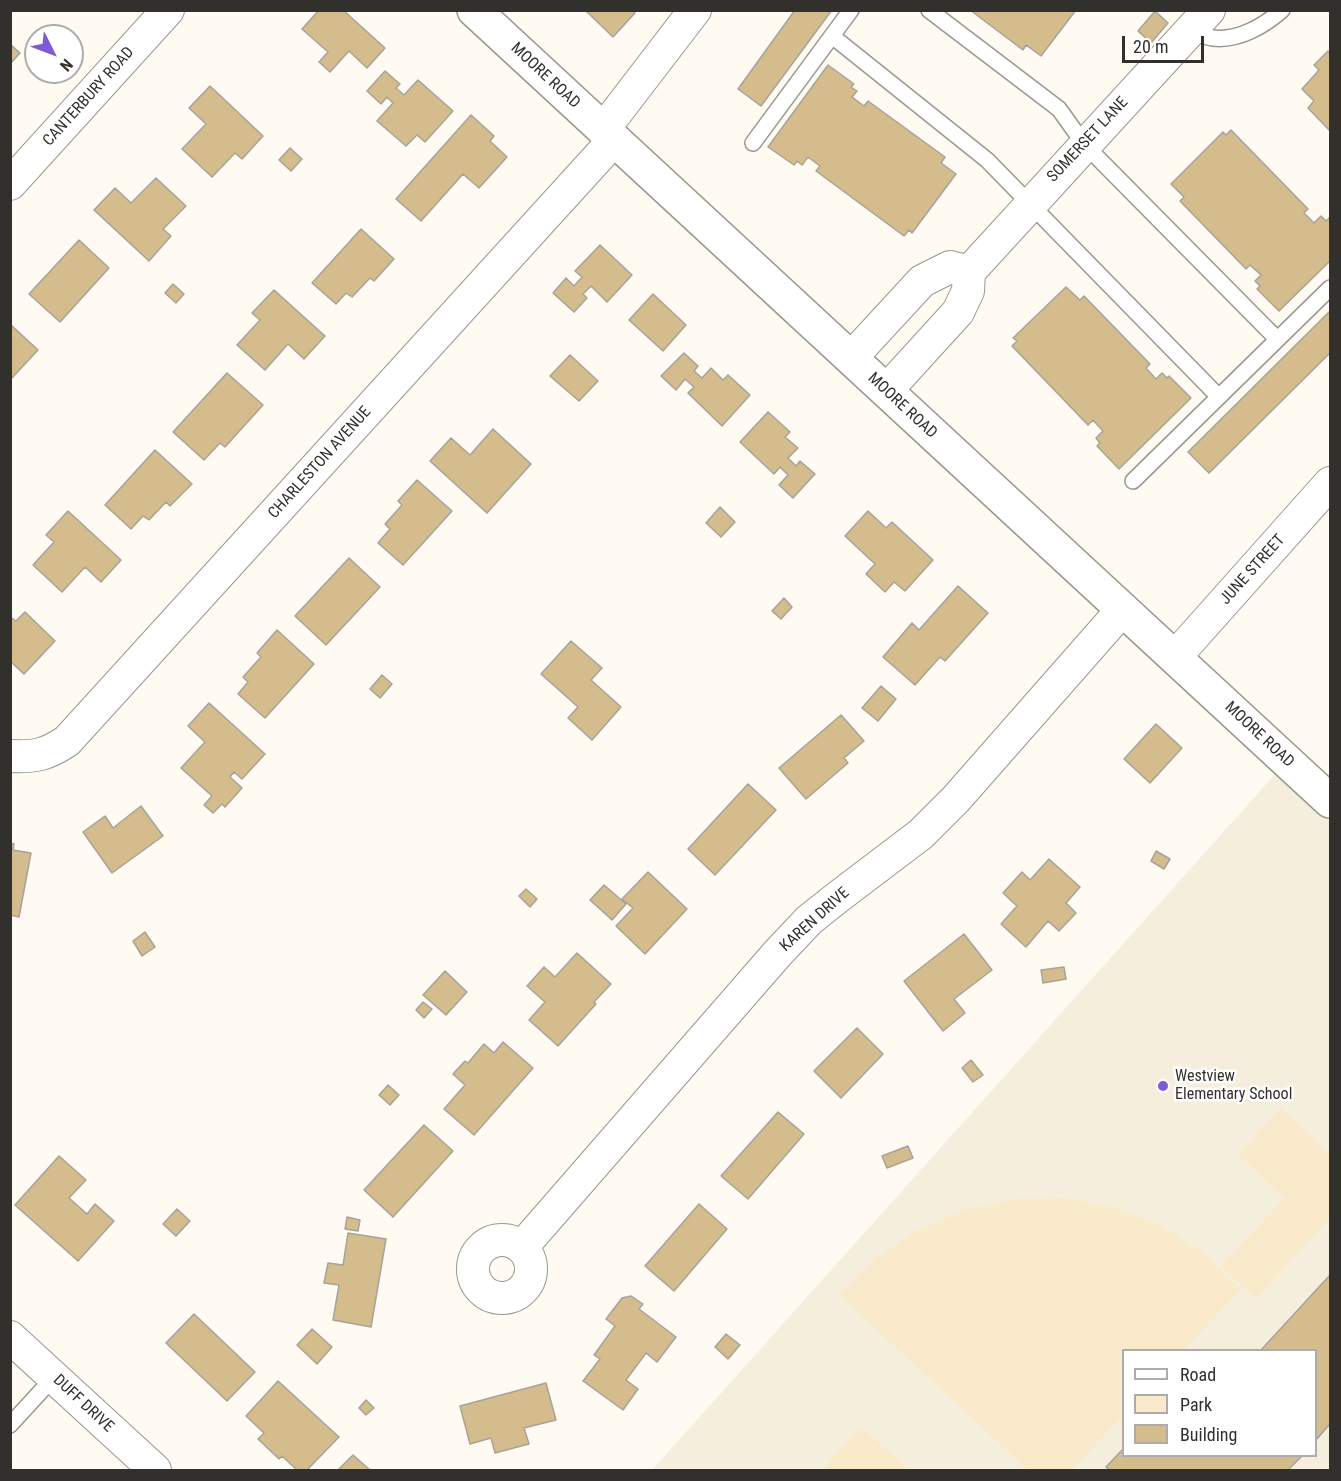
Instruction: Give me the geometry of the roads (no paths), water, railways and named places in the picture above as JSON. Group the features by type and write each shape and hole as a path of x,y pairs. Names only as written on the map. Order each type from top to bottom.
{"street":[{"name":"CANTERBURY ROAD","path":"10,184 168,10"},
{"name":"MOORE ROAD","path":"474,10 1330,801"},
{"name":"CHARLESTON AVENUE","path":"10,756 32,757 49,753 67,741 608,135 695,10"},
{"name":"SOMERSET LANE","path":"969,272 1199,20"},
{"path":"851,358 922,281 950,267 969,272 968,291 958,312 886,391"},
{"name":"JUNE STREET","path":"1174,657 1330,483"},
{"name":"KAREN DRIVE","path":"522,1247 809,920 921,834 956,799 1123,609"},
{"name":"DUFF DRIVE","path":"10,1337 155,1470"}],"lane":[{"path":"753,144 851,10"},
{"path":"929,10 1059,109 1084,144 1277,339"},
{"path":"1199,20 1213,38 1238,36 1268,22 1282,10"},
{"path":"832,36 987,159 1219,397"},
{"path":"1133,481 1330,288"},
{"path":"10,1425 54,1377"}],"place":[{"name":"Westview Elementary School","path":"1163,1086"}]}
